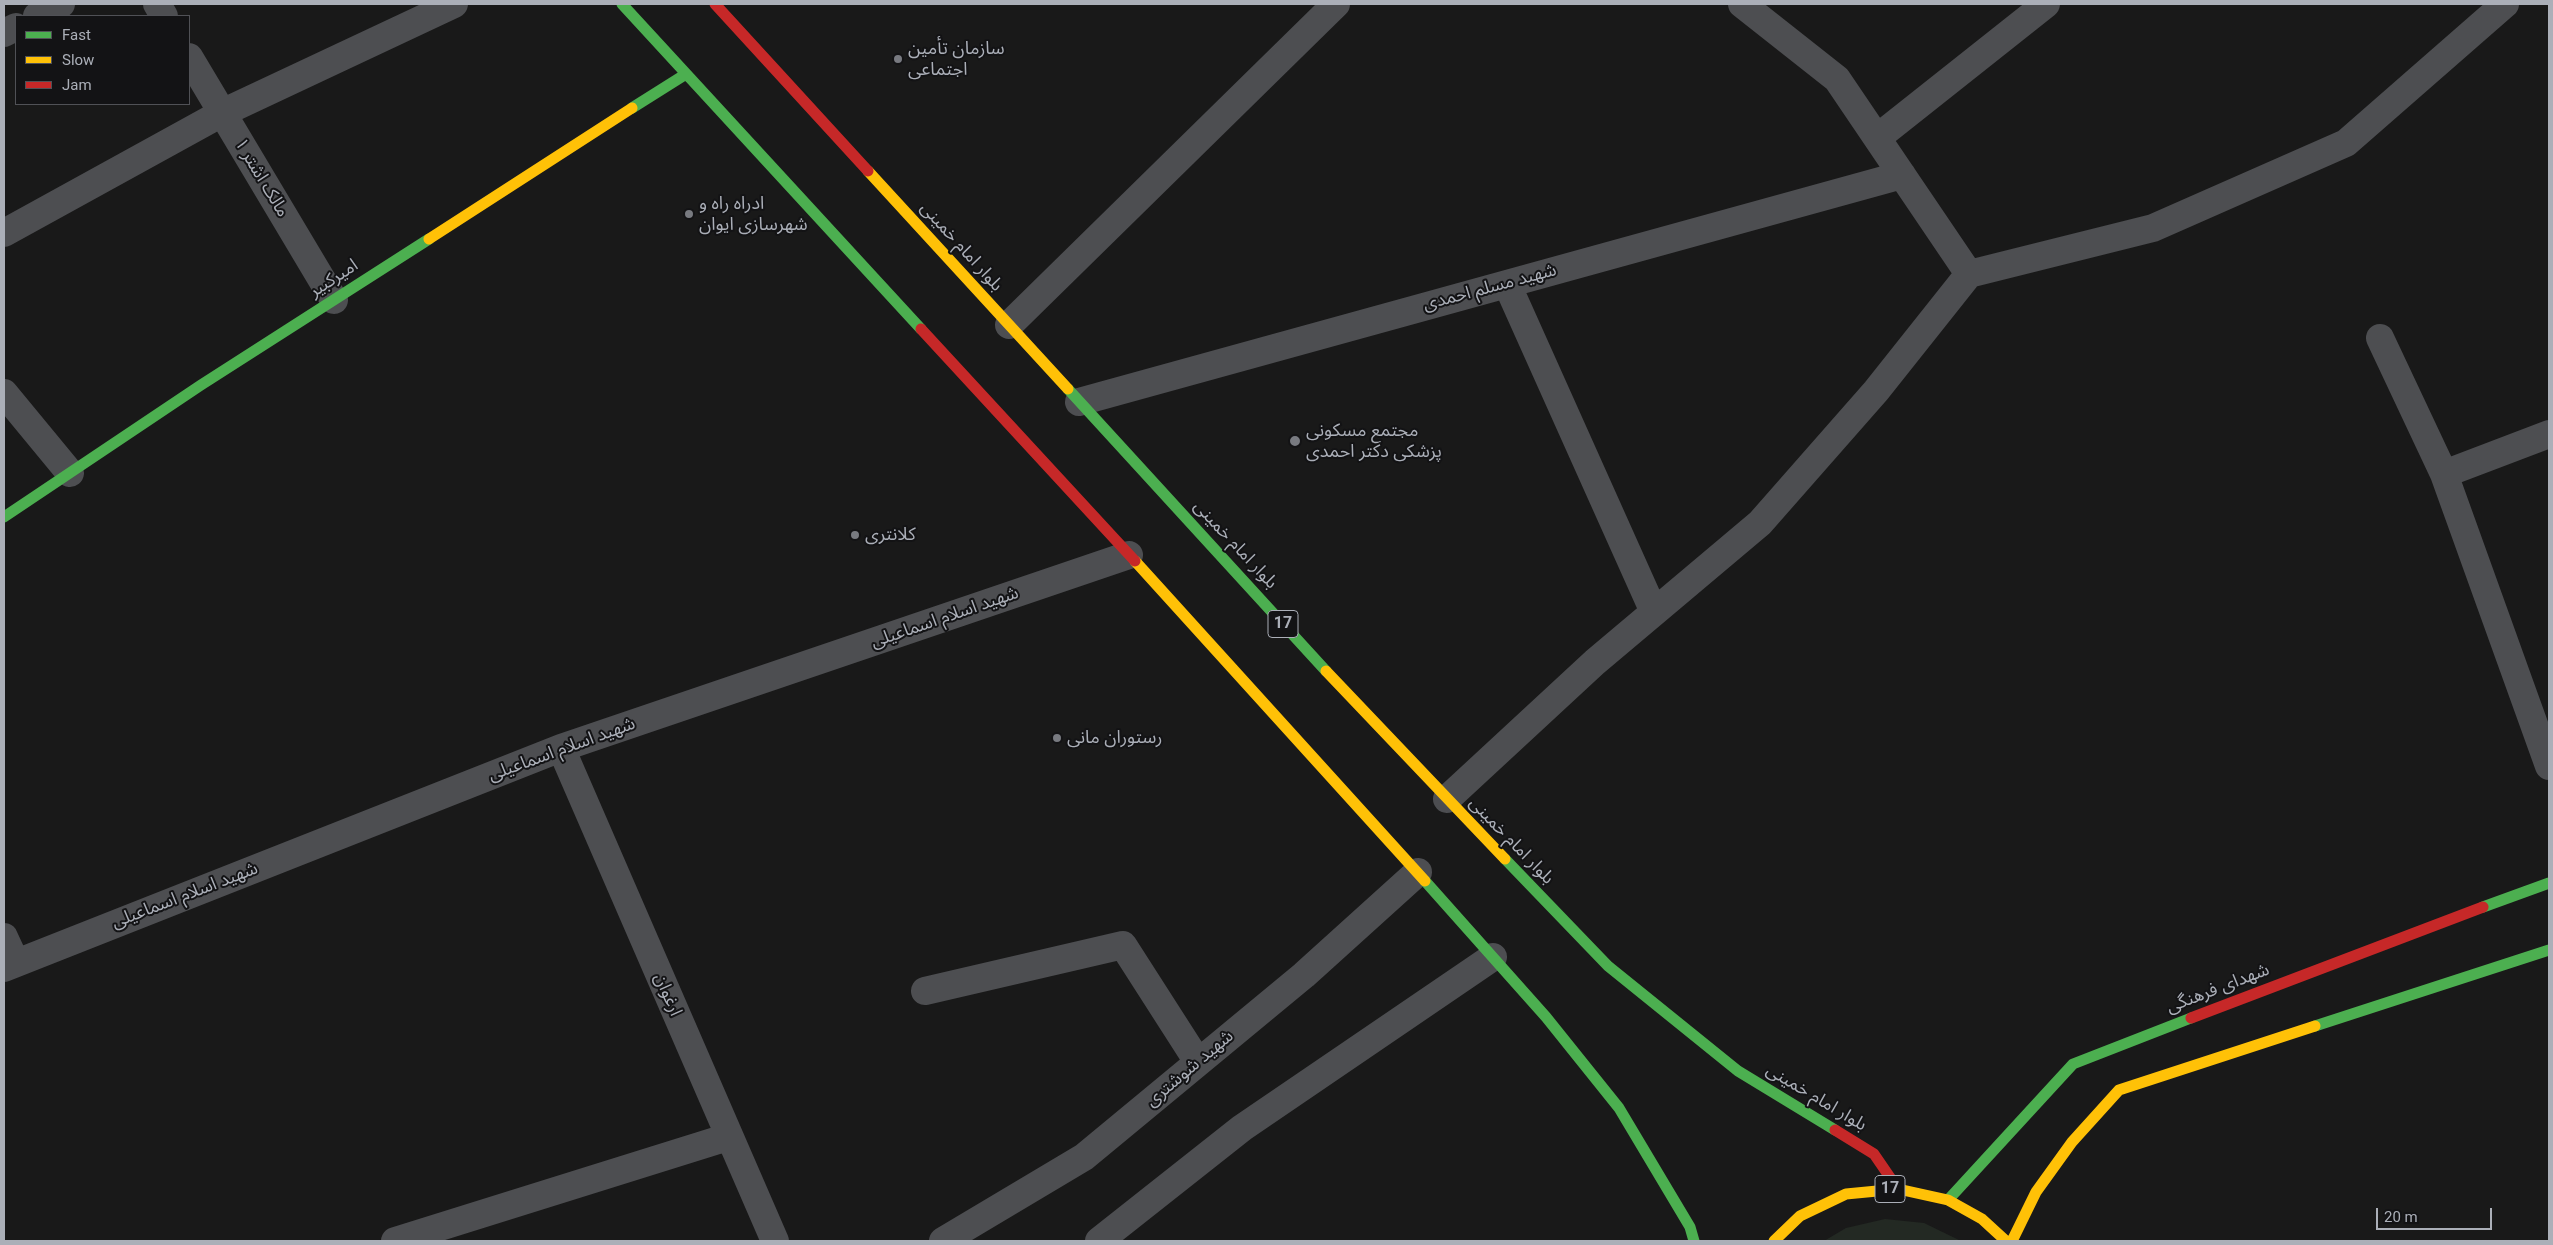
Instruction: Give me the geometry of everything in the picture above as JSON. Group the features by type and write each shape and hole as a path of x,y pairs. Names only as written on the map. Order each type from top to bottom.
{"main road":[{"path":"622,4 1130,555 1418,872 1546,1017 1619,1108 1690,1228 1694,1241"},
{"name":"بلوار امام خمینی","path":"714,4 1374,724 1608,966 1738,1071 1874,1154 1898,1189"},
{"name":"امیرکبیر","path":"4,517 201,385 686,74"},
{"name":"شهدای فرهنگی","path":"1948,1200 2073,1064 2373,947 2549,883"},
{"path":"2012,1241 2036,1192 2072,1142 2119,1090 2549,950"},
{"name":"17","path":"1774,1241 1800,1216 1846,1194 1898,1189 1948,1200 1982,1219 2006,1241"}],"street":[{"path":"39,15 61,4"},
{"path":"157,4 163,15"},
{"path":"4,233 222,113 454,4"},
{"path":"1009,325 1336,4"},
{"path":"1742,4 1837,79 1969,274"},
{"path":"1877,138 2046,4"},
{"path":"1447,799 1595,662 1760,523 1876,392 1969,274 2153,228 2346,143 2505,4"},
{"name":"مالک اشتر ۱","path":"190,59 334,300"},
{"name":"شهید مسلم احمدی","path":"1079,402 1902,175"},
{"path":"1507,284 1654,612"},
{"path":"2380,338 2444,474 2549,766"},
{"path":"4,393 70,473"},
{"path":"2444,474 2549,434"},
{"name":"شهید اسلام اسماعیلی","path":"10,965 561,748 1130,555"},
{"name":"ارغوان","path":"561,748 728,1137 775,1241"},
{"name":"شهید شوشتری","path":"943,1241 1084,1157 1304,974 1418,872"},
{"path":"4,937 10,965"},
{"path":"925,991 1123,945 1198,1062"},
{"path":"1099,1241 1242,1128 1493,957"},
{"path":"395,1241 728,1137"}],"shaded area":[{"path":"1885,1219 1924,1223 1961,1241 1824,1241 1846,1228"}],"traffic: fast":[{"path":"622,4 921,329"},
{"path":"632,108 686,74"},
{"path":"4,517 201,385 429,239"},
{"path":"1068,389 1326,671"},
{"path":"1505,859 1608,966 1738,1071 1835,1130"},
{"path":"1425,881 1546,1017 1619,1108 1690,1227 1694,1241"},
{"path":"2483,907 2549,883"},
{"path":"2315,1026 2549,950"},
{"path":"1948,1200 2073,1064 2191,1018"}],"traffic: slow":[{"path":"429,239 632,108"},
{"path":"868,171 1068,389"},
{"path":"1135,561 1425,881"},
{"path":"1326,671 1505,859"},
{"path":"2012,1241 2036,1192 2072,1142 2119,1090 2315,1026"},
{"path":"1774,1241 1800,1216 1846,1194 1898,1189 1948,1200 1982,1219 2006,1241"}],"traffic: jam":[{"path":"715,4 868,171"},
{"path":"921,329 1135,561"},
{"path":"2191,1018 2483,907"},
{"path":"1835,1130 1874,1154 1898,1189"}],"place":[{"name":"سازمان تأمین اجتماعی","path":"898,59"},
{"name":"ادراه راه و شهرسازی ایوان","path":"689,214"},
{"name":"مجتمع مسکونی پزشکی دکتر احمدی","path":"1295,441"},
{"name":"کلانتری","path":"855,535"},
{"name":"رستوران مانی","path":"1057,738"}]}
